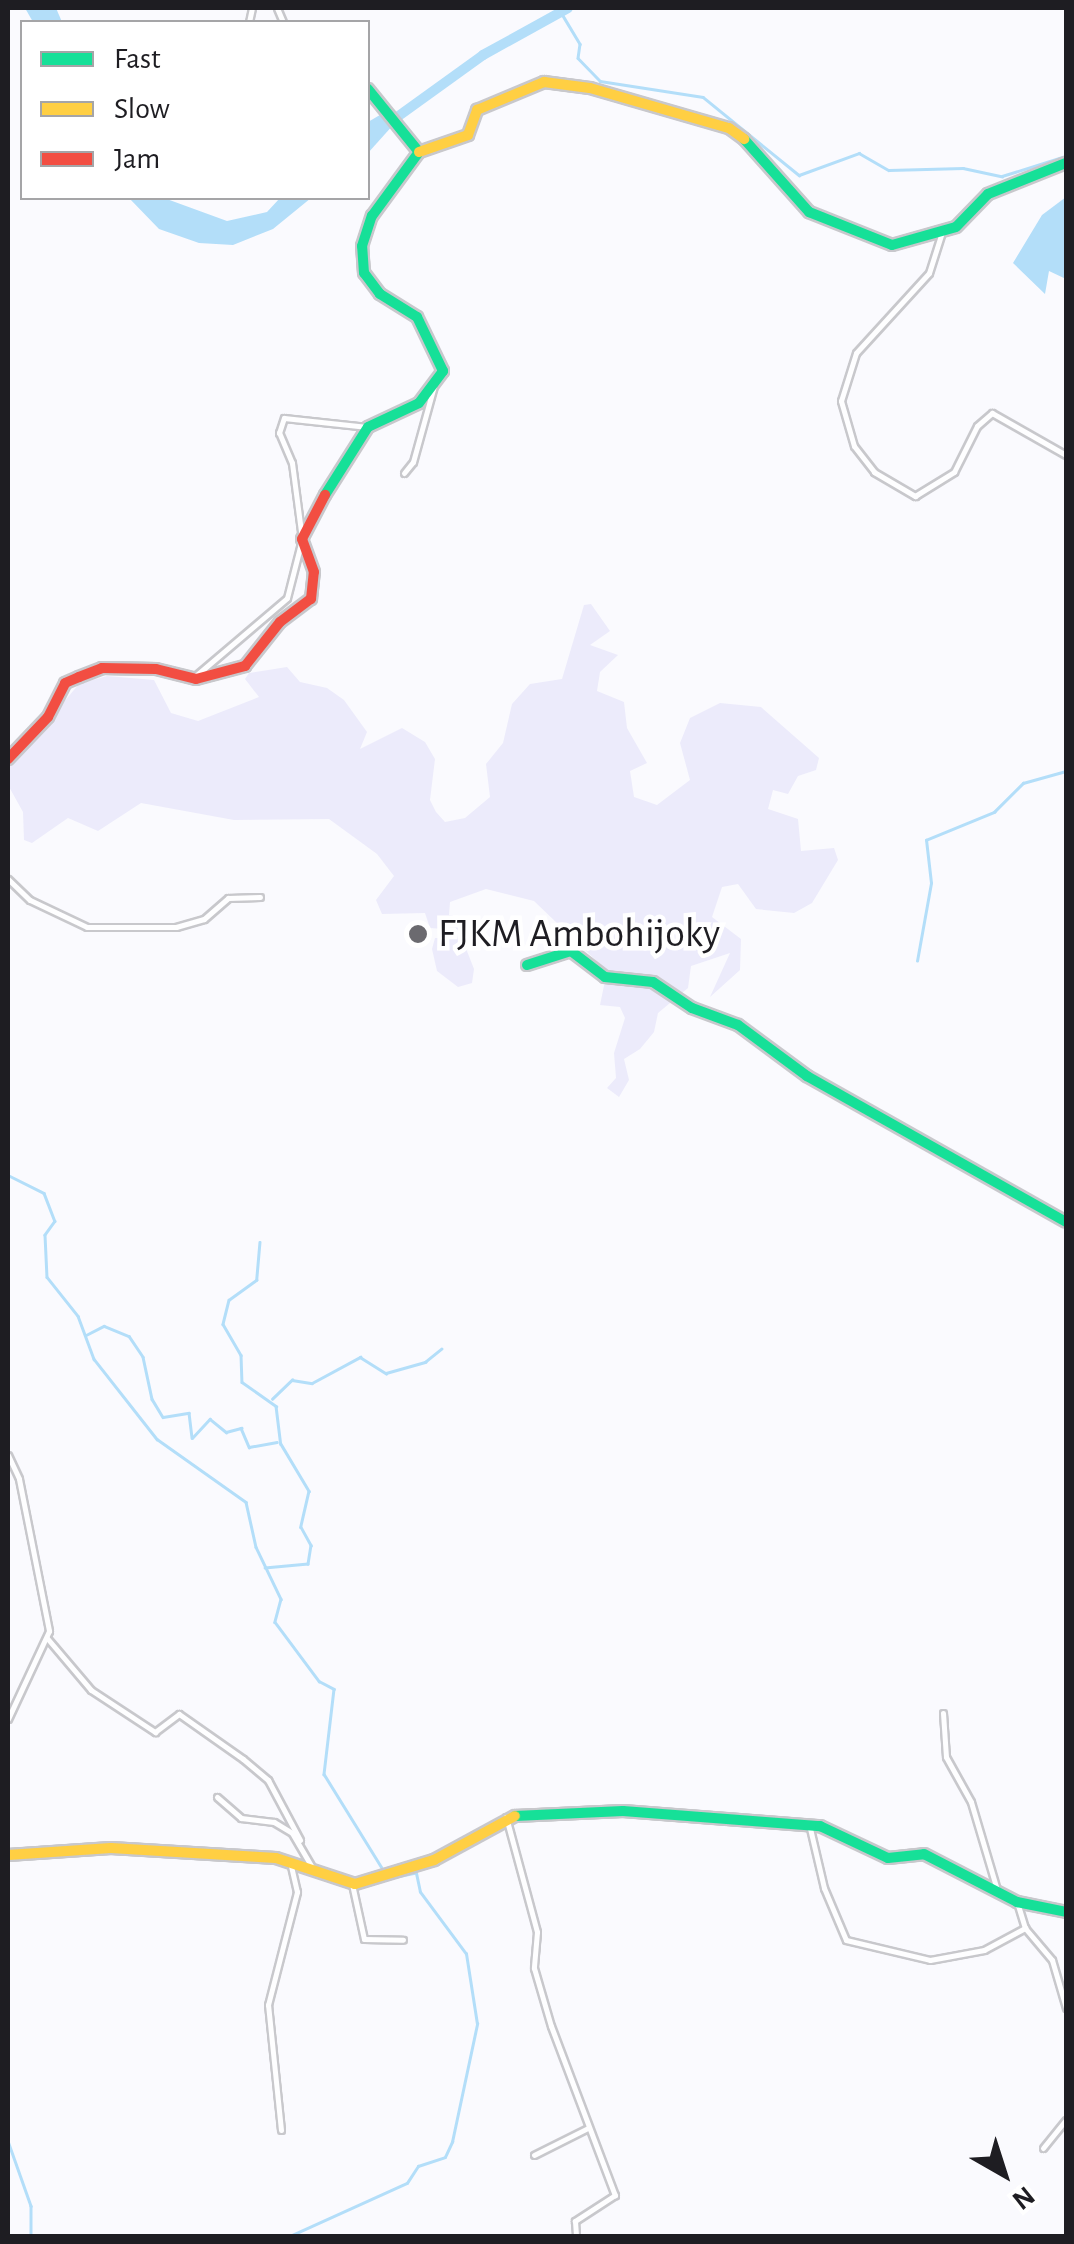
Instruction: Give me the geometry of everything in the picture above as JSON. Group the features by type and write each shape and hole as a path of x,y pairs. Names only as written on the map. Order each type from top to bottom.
{"street":[{"path":"192,678 287,598 302,539 326,484 368,426 419,402 443,371 429,332 380,294 364,273 362,246 372,216 417,147 468,135 477,110 544,82 581,86 729,128 759,150 800,206 839,229 892,245 942,232 988,194 1066,163"},
{"path":"370,92 417,147"},
{"path":"942,232 929,273 856,353 841,401 854,446 874,472 915,496 954,472 977,426 992,413 1066,455"},
{"path":"404,473 413,462 435,383"},
{"path":"8,759 48,717 65,683 80,676 102,668 156,668 192,678 245,666 280,622 310,599 314,572 302,539 292,463 279,432 284,418 368,426"},
{"path":"8,879 30,900 87,927 176,927 204,919 228,898 260,897"},
{"path":"526,964 572,951 605,977 652,982 692,1008 738,1024 816,1080 1066,1222"},
{"path":"8,1455 20,1478 47,1638 92,1690 155,1732 179,1714 268,1780 313,1872"},
{"path":"8,1719 47,1638"},
{"path":"943,1713 946,1756 972,1802 998,1892"},
{"path":"217,1797 241,1818 274,1822 300,1840"},
{"path":"8,1855 111,1848 276,1858 352,1884 448,1853 506,1816 623,1811 809,1824 856,1837 888,1858 924,1854 1017,1902 1066,1912"},
{"path":"506,1816 537,1932 534,1968 588,2128 615,2194 575,2221 576,2236"},
{"path":"809,1824 824,1888 846,1940 930,1960 984,1950 1025,1928"},
{"path":"281,2130 268,2005 297,1892 292,1865"},
{"path":"352,1884 364,1939 404,1940"},
{"path":"1017,1902 1025,1928 1052,1960 1066,2008"},
{"path":"1042,2148 1066,2120"},
{"path":"534,2155 588,2128"}],"shaded area":[{"path":"591,604 610,631 590,645 618,655 600,672 597,691 624,702 627,728 647,763 630,771 634,797 657,805 690,780 680,743 690,718 720,703 761,707 819,758 816,770 798,776 788,794 773,790 768,809 798,819 801,851 834,848 838,860 812,903 794,913 756,909 738,884 722,887 712,917 741,939 740,970 710,997 730,953 691,966 688,988 658,1013 654,1032 640,1049 624,1059 629,1080 619,1097 607,1088 616,1078 614,1053 625,1018 620,1007 600,1005 607,971 534,901 486,889 450,902 449,915 466,918 465,946 474,969 472,983 458,987 437,971 432,949 435,938 446,938 444,929 430,928 425,913 382,914 376,900 394,876 377,854 329,819 234,820 141,803 98,831 68,818 32,843 24,840 23,812 8,785 8,768 79,684 107,676 154,680 171,713 198,721 259,697 245,679 249,673 287,667 300,682 327,688 344,700 367,732 360,749 402,728 425,742 435,759 430,800 436,812 445,822 465,818 490,797 486,764 503,743 512,704 530,684 562,679 584,605"}],"water":[{"path":"25,8 56,8 61,20 32,20"},
{"path":"385,112 394,124 370,151 370,121"},
{"path":"1066,197 1066,279 1049,271 1045,294 1013,263 1042,215"},
{"path":"131,200 169,200 227,221 267,212 278,200 309,200 273,229 233,245 199,243 159,229"}],"waterway":[{"path":"370,137 483,55 568,8"},
{"path":"562,14 580,44 578,58 600,81 703,97 799,175 859,153 889,170 963,168 1002,176 1066,156"},
{"path":"917,961 931,883 926,840 994,812 1023,783 1066,771"},
{"path":"8,1175 44,1193 55,1221 45,1235 47,1277 78,1316 94,1359 157,1439 246,1502 256,1547 281,1599 275,1622 319,1681 334,1689 324,1774 384,1871"},
{"path":"260,1242 257,1280 229,1300 223,1324 241,1355 242,1382 276,1406 281,1444 309,1491 301,1527 311,1545 308,1564 265,1568"},
{"path":"86,1335 104,1326 129,1336 143,1357 152,1399 163,1417 189,1413 192,1438 210,1419 226,1432 241,1428 249,1447 277,1442"},
{"path":"272,1399 292,1380 312,1383 360,1357 386,1373 425,1362 441,1349"},
{"path":"290,2236 407,2183 418,2166 445,2157 452,2142 477,2024 466,1954 420,1892 416,1873 387,1879"},
{"path":"8,2141 31,2206 31,2236"}],"traffic: fast":[{"path":"325,495 368,427 419,403 443,371 417,317 380,294 364,273 362,246 372,216 419,152 370,91"},
{"path":"744,139 809,212 892,245 956,227 988,194 1066,163"},
{"path":"527,965 571,951 605,977 653,982 692,1008 738,1025 807,1076 1066,1222"},
{"path":"515,1816 623,1811 820,1826 888,1858 924,1854 1017,1902 1066,1912"}],"traffic: slow":[{"path":"419,152 468,135 477,110 544,82 590,88 729,128 744,139"},
{"path":"8,1855 111,1848 276,1858 355,1884 434,1860 515,1816"}],"traffic: jam":[{"path":"8,759 48,717 65,683 79,677 102,668 156,669 196,679 245,666 280,622 311,599 314,572 302,539 325,495"}],"place":[{"name":"FJKM Ambohijoky","path":"418,934"}]}
